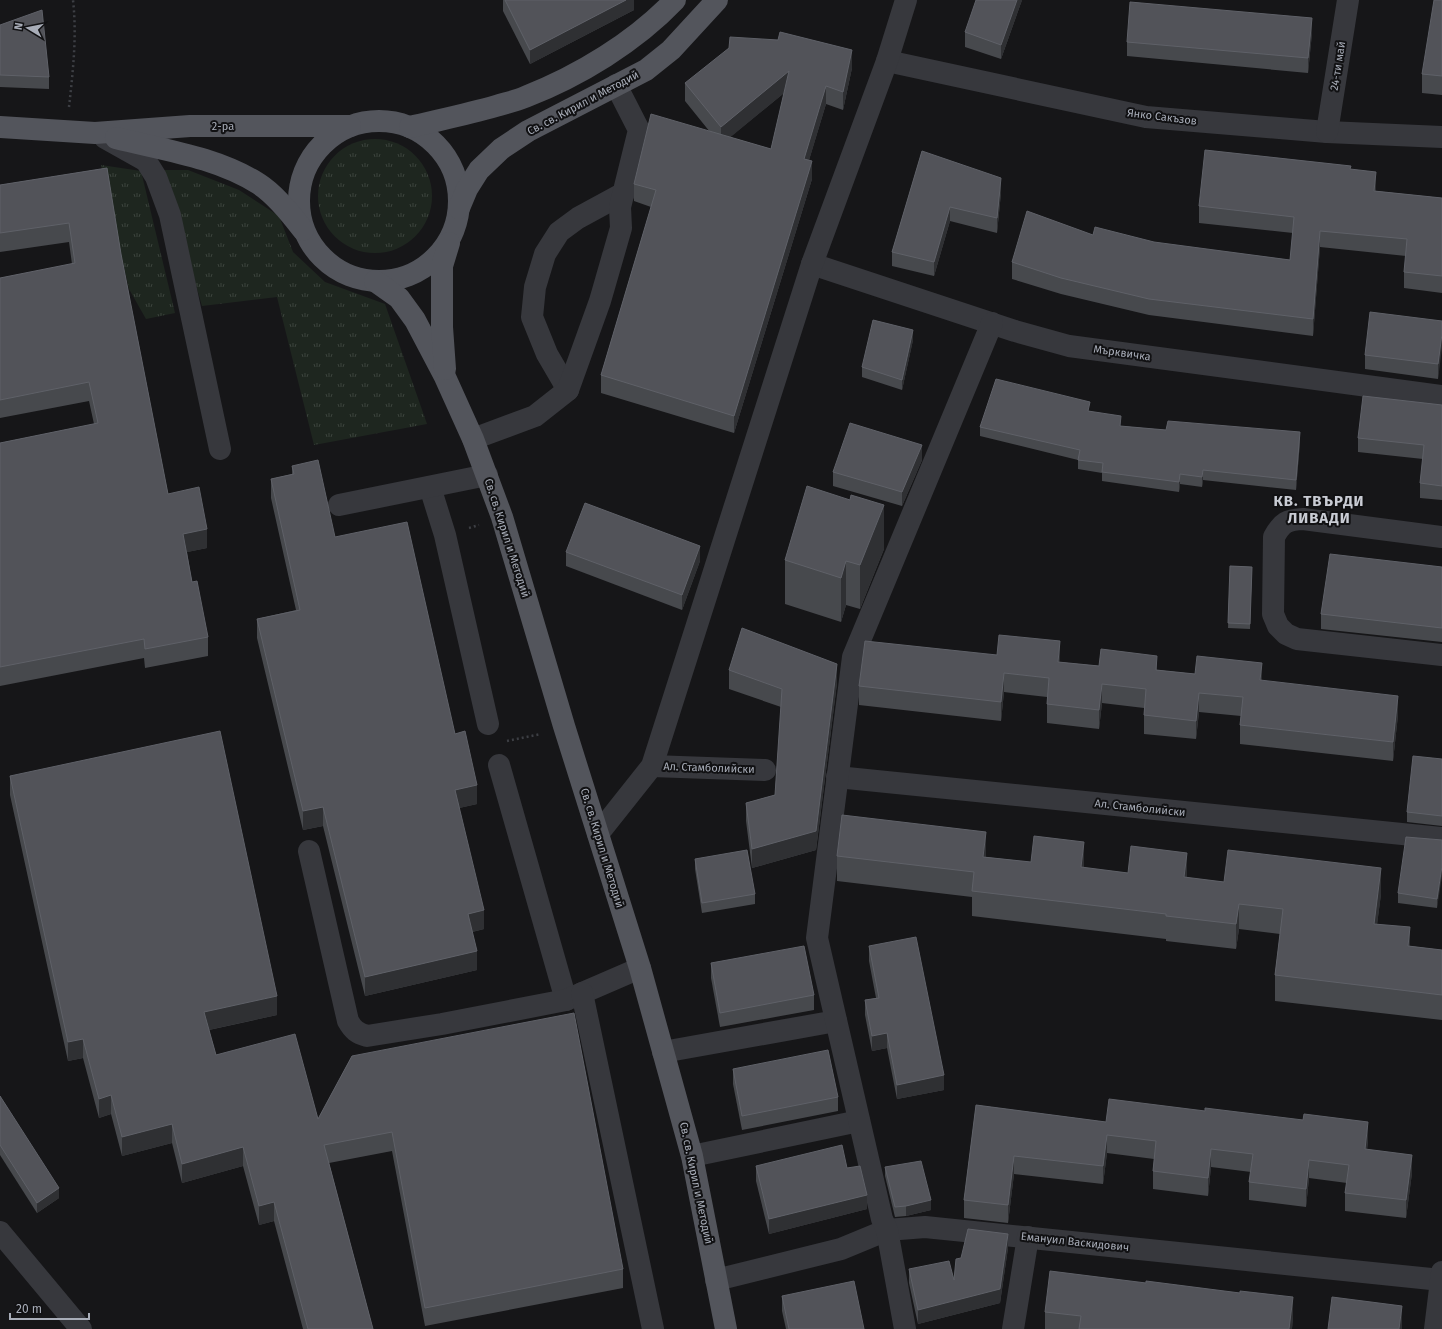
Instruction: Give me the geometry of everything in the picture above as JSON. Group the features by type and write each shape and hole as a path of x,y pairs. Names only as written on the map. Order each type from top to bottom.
{"main road":[{"path":"410,127 518,100 557,83 592,65 646,27 675,0"},
{"name":"Св. св. Кирил и Методий","path":"445,376 442,327 442,266 458,211 467,189 479,170 501,150 528,131 646,70 671,50 717,0"},
{"path":"307,237 299,211 301,184 310,160 328,139 351,126 371,121 391,122 410,127 432,141 448,161 457,185 458,211"},
{"name":"2-ра","path":"0,127 95,133 190,126 351,126"},
{"name":"2-ра","path":"95,133 206,160 231,169 260,184 293,216 319,254 335,268 354,277 375,281"},
{"path":"375,281 399,279 421,269 439,254 452,234"},
{"name":"Св. св. Кирил и Методий","path":"375,281 398,298 415,320 445,376 473,438 502,517 564,726 640,968 692,1156 726,1329"}],"street":[{"path":"598,834 652,766 812,264 887,61 906,0"},
{"name":"24-ти май","path":"1327,132 1348,0"},
{"name":"Янко Сакъзов","path":"887,61 1146,117 1327,132 1442,138"},
{"path":"473,438 535,416 568,390 600,301 617,243 621,228 620,207 639,130 616,85"},
{"path":"95,133 146,161 156,177 170,215 220,449"},
{"path":"568,390 547,354 532,317 535,287 545,254 559,232 578,218 624,193"},
{"name":"Мърквичка","path":"812,264 992,323 1070,346 1442,396"},
{"path":"905,1329 887,1230 882,1219 817,938 853,657 992,323"},
{"path":"339,505 487,475"},
{"path":"430,487 445,535 488,724"},
{"path":"1442,537 1303,519 1289,520 1280,526 1274,537 1273,614 1278,626 1286,634 1297,639 1442,655"},
{"path":"499,765 574,996 649,1328"},
{"name":"Ал. Стамболийски","path":"652,766 765,770"},
{"name":"Ал. Стамболийски","path":"837,777 1442,838"},
{"path":"310,851 348,1020 352,1028 358,1034 367,1036 442,1024 574,996 640,968"},
{"path":"663,1052 836,1021"},
{"path":"692,1156 859,1121"},
{"name":"Емануил Васкидович","path":"716,1280 842,1249 887,1230 925,1226 1442,1276"},
{"path":"0,1232 81,1329"},
{"path":"1013,1329 1028,1237"},
{"path":"1435,1329 1442,1276"}],"path":[{"path":"65,132 74,69 75,21 73,0"},
{"path":"445,535 502,517"},
{"path":"500,742 539,734 564,726"}],"green space":[{"path":"375,139 386,140 397,144 407,149 415,156 422,164 427,174 431,185 431,207 427,218 422,228 415,236 407,243 397,248 386,252 375,253 364,252 353,248 343,243 335,236 328,228 323,218 319,207 318,196 319,185 323,174 328,164 335,156 343,149 353,144 364,140"},
{"path":"101,165 141,171 175,313 146,319 129,289"},
{"path":"163,170 188,170 239,190 279,216 293,252 325,282 385,304 427,424 314,445 277,297 202,306"}],"building":[{"path":"505,0 626,0 530,50"},
{"path":"976,0 1017,0 1001,45 965,32"},
{"path":"1434,0 1442,0 1442,76 1422,74"},
{"path":"1130,2 1312,18 1308,58 1127,42"},
{"path":"42,10 49,77 0,75 0,25"},
{"path":"780,32 852,50 843,92 826,86 804,159 812,161 734,416 601,375 656,190 634,184 651,114 771,149 789,71 721,127 685,83 729,48 730,37 778,40"},
{"path":"1205,150 1351,166 1350,169 1376,172 1374,191 1442,198 1442,276 1404,272 1407,239 1320,231 1313,319 1149,299 1061,278 1012,262 1027,211 1093,235 1095,227 1154,242 1290,260 1294,217 1199,206"},
{"path":"922,151 1001,178 997,218 950,207 934,262 892,252"},
{"path":"107,168 121,254 168,494 199,487 207,529 183,534 192,582 197,581 208,637 145,649 144,639 0,667 0,443 98,423 89,382 0,400 0,278 75,263 69,223 0,233 0,185"},
{"path":"1370,312 1442,321 1442,334 1438,364 1365,355"},
{"path":"873,320 913,330 902,380 862,367"},
{"path":"996,379 1090,402 1088,411 1121,416 1120,426 1166,430 1168,421 1300,432 1296,480 1203,470 1202,477 1180,474 1179,482 1102,472 1103,463 1078,460 1080,450 980,427"},
{"path":"1363,396 1442,405 1442,486 1420,483 1424,445 1358,438"},
{"path":"850,423 922,445 902,492 833,472"},
{"path":"318,460 335,537 407,522 455,734 465,731 477,785 455,790 484,910 468,914 477,951 365,977 323,807 303,811 257,619 300,610 271,479 294,474 292,466"},
{"path":"807,486 850,500 851,495 884,505 860,565 846,561 841,578 785,560"},
{"path":"585,503 700,546 682,595 566,552"},
{"path":"1330,554 1442,567 1442,628 1321,614"},
{"path":"1230,566 1252,567 1250,624 1228,623"},
{"path":"742,628 837,664 816,831 752,849 746,803 775,795 782,689 729,670"},
{"path":"999,635 1060,641 1058,662 1099,666 1101,649 1157,656 1156,670 1195,674 1197,656 1262,663 1260,680 1398,696 1393,742 1240,725 1243,697 1199,693 1196,721 1144,715 1146,689 1102,684 1099,710 1047,704 1049,678 1004,673 1001,702 859,686 865,641 997,655"},
{"path":"220,731 277,996 204,1012 216,1055 295,1034 318,1119 352,1056 574,1013 623,1269 425,1308 392,1132 324,1145 373,1329 308,1329 274,1202 259,1206 243,1147 182,1164 172,1124 122,1137 111,1095 99,1099 83,1039 68,1042 10,776"},
{"path":"1413,756 1442,759 1442,816 1407,812"},
{"path":"842,815 986,832 983,857 1031,862 1034,836 1084,842 1081,867 1128,873 1131,846 1187,853 1184,877 1224,882 1228,850 1381,868 1374,924 1410,927 1408,946 1442,950 1442,995 1275,975 1283,909 1239,904 1236,924 1166,916 1166,914 972,891 974,872 837,856"},
{"path":"1406,837 1442,840 1442,866 1437,899 1398,893"},
{"path":"747,850 755,894 702,903 695,859"},
{"path":"916,937 944,1075 897,1085 887,1033 872,1036 865,1000 879,998 869,946"},
{"path":"804,946 814,995 720,1013 711,963"},
{"path":"828,1050 838,1097 742,1116 733,1069"},
{"path":"0,1096 59,1188 37,1203 0,1145"},
{"path":"1109,1099 1205,1111 1205,1108 1303,1120 1304,1114 1368,1122 1365,1149 1412,1155 1406,1200 1345,1193 1349,1165 1309,1160 1306,1189 1249,1182 1253,1154 1211,1149 1208,1178 1153,1171 1156,1141 1107,1135 1103,1166 1014,1156 1008,1205 964,1200 976,1105 1106,1122"},
{"path":"842,1145 847,1168 860,1166 867,1195 769,1219 756,1166"},
{"path":"921,1161 931,1200 895,1207 885,1167"},
{"path":"968,1229 1008,1234 1000,1289 918,1310 909,1269 949,1261 954,1280 956,1259 961,1258"},
{"path":"1050,1271 1146,1283 1146,1281 1240,1293 1240,1291 1293,1297 1289,1329 1079,1329 1081,1316 1045,1312"},
{"path":"854,1281 864,1329 789,1329 782,1296"},
{"path":"1332,1297 1402,1306 1399,1329 1328,1329"}],"district":[{"name":"КВ. ТВЪРДИ ЛИВАДИ","path":"1319,510"}]}
